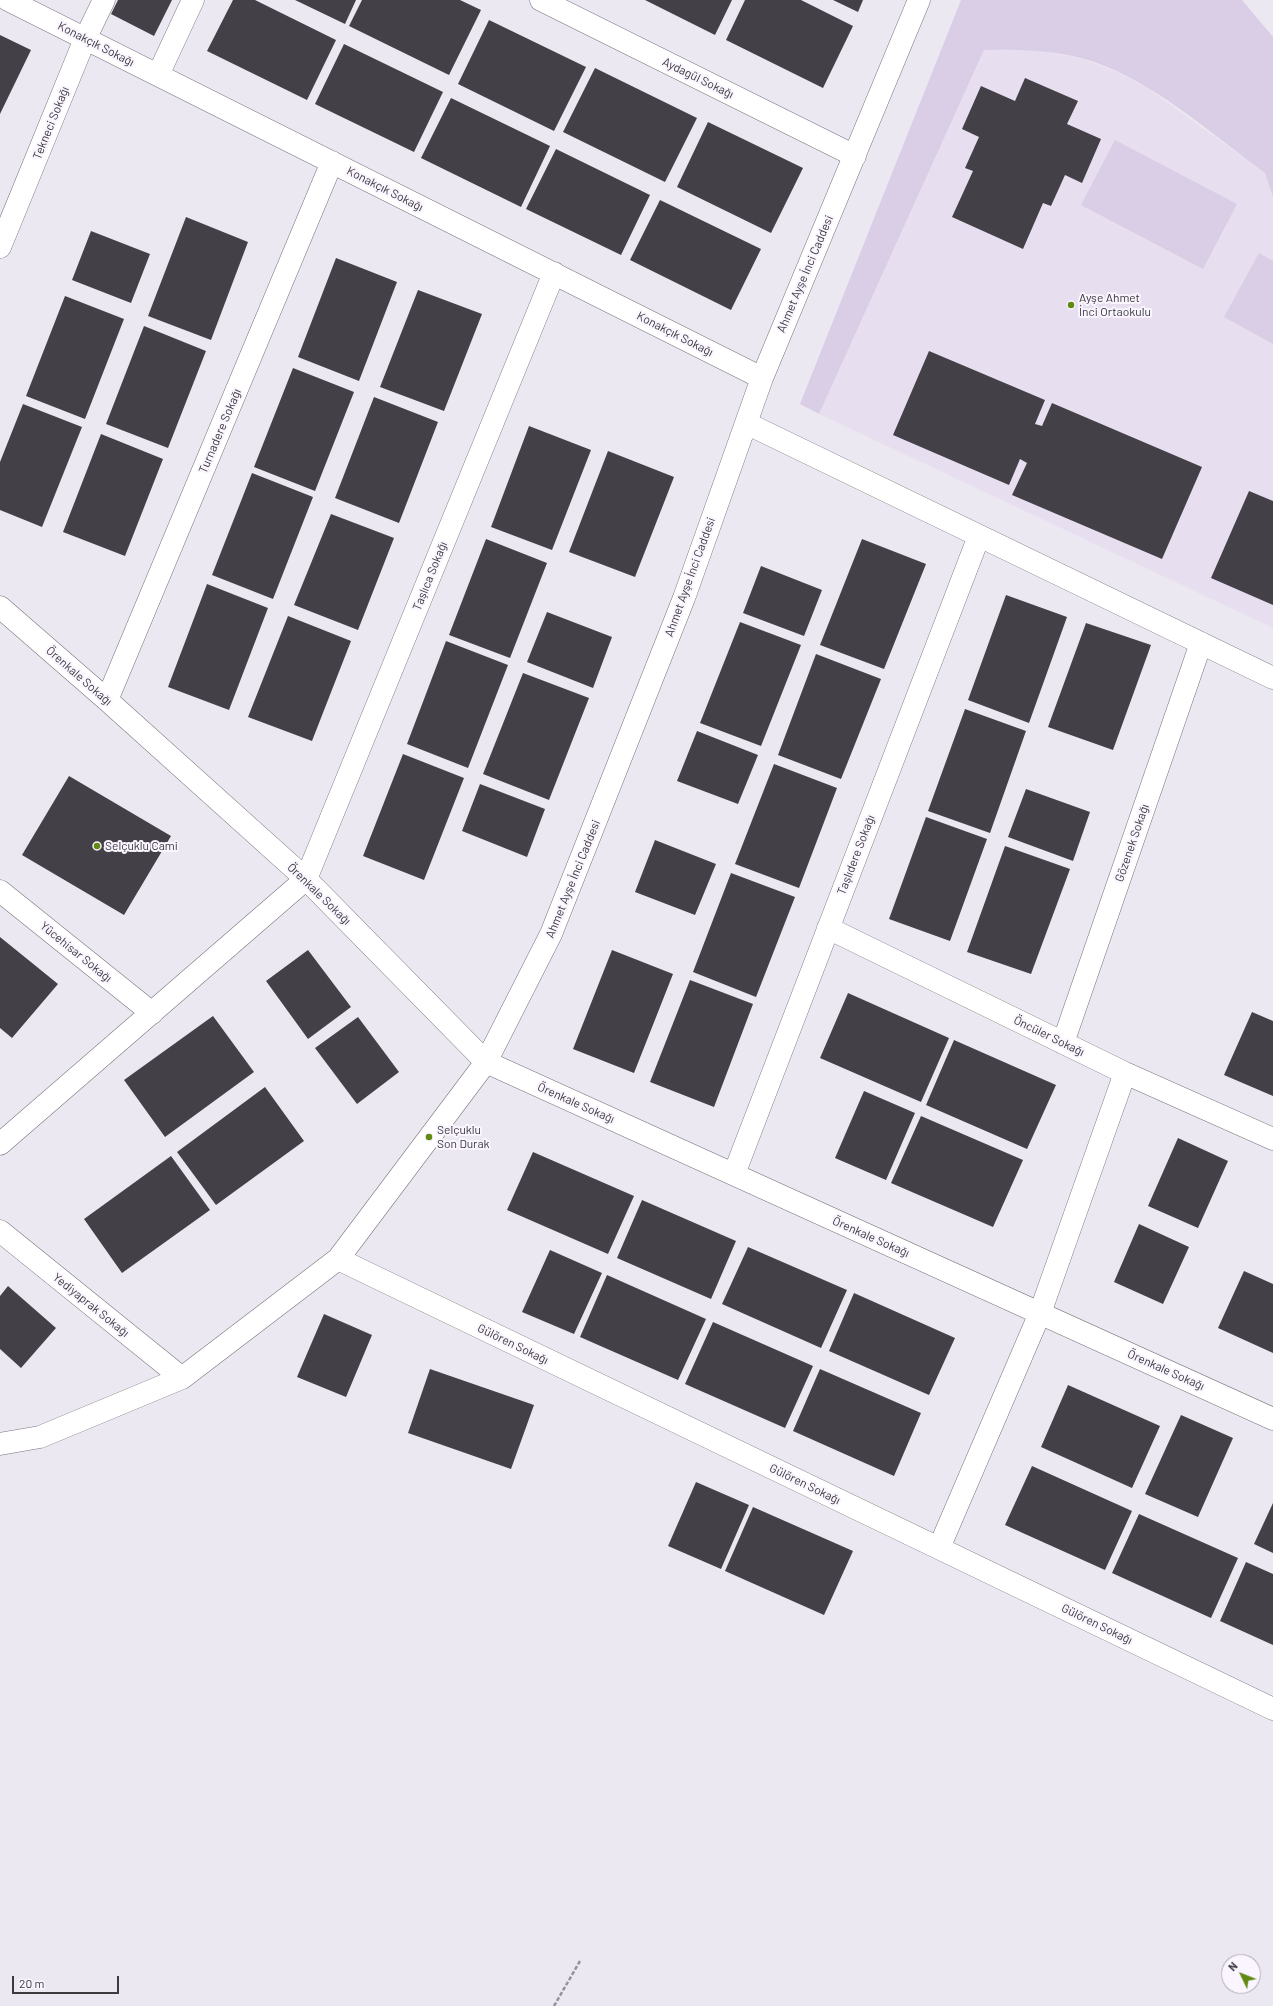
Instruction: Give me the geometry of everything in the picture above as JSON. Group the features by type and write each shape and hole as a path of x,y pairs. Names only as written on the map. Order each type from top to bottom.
{"street":[{"name":"Konakçık Sokağı","path":"8,0 762,378"},
{"name":"Tekneci Sokağı","path":"0,248 85,39 104,0"},
{"path":"158,75 193,0"},
{"name":"Aydagül Sokağı","path":"541,0 855,156"},
{"name":"Ahmet Ayşe İnci Caddesi","path":"0,1444 40,1436 182,1378 338,1259 486,1062 551,934 684,598 762,378 919,0"},
{"name":"Turnadere Sokağı","path":"107,700 332,162"},
{"name":"Taşlıca Sokağı","path":"306,879 554,274"},
{"path":"746,423 1273,678"},
{"name":"Taşlıdere Sokağı","path":"734,1174 978,536"},
{"name":"Örenkale Sokağı","path":"0,607 107,700 306,879 486,1062 1273,1419"},
{"name":"Gözenek Sokağı","path":"1063,1044 1201,643"},
{"path":"0,1144 306,879"},
{"name":"Yücehisar Sokağı","path":"0,891 152,1013"},
{"name":"Öncüler Sokağı","path":"828,928 1063,1044 1273,1138"},
{"path":"938,1548 1040,1313 1125,1073"},
{"name":"Yediyaprak Sokağı","path":"0,1231 182,1378"},
{"name":"Gülören Sokağı","path":"338,1259 1273,1709"}],"path":[{"path":"554,2006 580,1961"}],"shaded area":[{"path":"961,0 1242,0 1273,37 1273,197 1265,173 1178,107 1130,78 1106,66 1069,55 1033,51 984,50 819,414 800,404"},
{"name":"Ayşe Ahmet İnci Ortaokulu","path":"1017,49 1050,52 1082,59 1115,71 1146,87 1265,173 1273,197 1273,628 819,414 984,50"},
{"path":"1115,140 1237,204 1203,269 1081,205"},
{"path":"1259,253 1273,261 1273,344 1224,317"}],"building":[{"path":"118,0 172,0 154,36 111,14"},
{"path":"233,0 255,0 336,40 307,100 207,51"},
{"path":"295,0 356,0 345,24"},
{"path":"362,0 460,0 481,10 449,75 349,26"},
{"path":"645,0 732,0 715,35"},
{"path":"745,0 801,0 853,26 823,88 726,40"},
{"path":"833,0 863,0 858,12"},
{"path":"489,20 586,67 554,131 458,84"},
{"path":"0,35 31,50 0,114"},
{"path":"344,44 443,92 414,152 315,104"},
{"path":"595,68 697,118 665,182 563,132"},
{"path":"1025,78 1078,101 1067,124 1101,139 1082,183 1065,175 1051,206 1043,203 1023,249 952,217 973,171 965,168 979,137 962,129 981,86 1015,101"},
{"path":"451,98 550,146 521,207 421,158"},
{"path":"708,122 803,168 771,233 677,187"},
{"path":"556,149 650,195 621,255 526,209"},
{"path":"660,200 761,249 731,310 630,260"},
{"path":"186,217 248,242 211,340 148,316"},
{"path":"91,231 150,254 131,303 72,280"},
{"path":"336,258 397,282 359,381 298,357"},
{"path":"418,290 482,314 444,411 380,387"},
{"path":"65,296 124,319 85,419 26,396"},
{"path":"144,326 206,351 168,448 106,424"},
{"path":"929,351 1045,400 1035,424 1042,426 1052,403 1202,467 1162,559 1012,495 1027,463 1020,459 1009,485 893,435"},
{"path":"293,368 354,392 315,491 254,467"},
{"path":"374,397 438,422 399,523 335,498"},
{"path":"23,404 82,427 42,527 0,510 0,462"},
{"path":"529,426 591,450 552,550 491,527"},
{"path":"101,434 163,459 125,556 63,532"},
{"path":"608,451 674,477 635,577 569,552"},
{"path":"252,473 313,497 273,599 212,575"},
{"path":"1249,491 1273,501 1273,605 1211,578"},
{"path":"331,514 394,538 358,630 294,605"},
{"path":"486,539 547,563 510,658 449,635"},
{"path":"862,539 926,564 884,669 820,645"},
{"path":"761,566 822,590 804,636 743,613"},
{"path":"207,584 268,608 229,710 168,687"},
{"path":"1006,595 1067,617 1029,723 968,700"},
{"path":"547,612 612,637 593,688 527,662"},
{"path":"288,616 351,641 312,741 248,717"},
{"path":"740,622 801,645 761,746 700,723"},
{"path":"1086,623 1151,645 1113,750 1048,727"},
{"path":"446,641 508,665 468,768 407,744"},
{"path":"816,654 881,679 841,779 778,755"},
{"path":"523,673 589,698 549,800 483,774"},
{"path":"965,709 1026,731 990,833 928,811"},
{"path":"697,731 758,755 738,804 677,781"},
{"path":"403,754 464,778 424,880 363,856"},
{"path":"774,764 837,788 799,888 735,864"},
{"name":"Selçuklu Cami","path":"69,776 171,836 124,915 22,855"},
{"path":"480,784 545,809 527,857 462,831"},
{"path":"1026,789 1090,812 1073,861 1008,837"},
{"path":"926,817 987,839 950,941 889,919"},
{"path":"655,840 716,864 695,915 635,892"},
{"path":"1005,846 1070,869 1031,974 967,952"},
{"path":"731,873 795,897 756,997 693,972"},
{"path":"0,937 58,984 12,1038 0,1028"},
{"path":"308,950 351,1007 308,1039 266,981"},
{"path":"612,950 673,974 634,1073 573,1049"},
{"path":"690,980 753,1004 714,1107 650,1082"},
{"path":"848,993 949,1038 921,1102 820,1058"},
{"path":"1252,1012 1273,1021 1273,1096 1224,1075"},
{"path":"213,1016 254,1072 165,1137 124,1080"},
{"path":"358,1017 399,1072 357,1104 315,1048"},
{"path":"954,1040 1056,1085 1027,1149 926,1105"},
{"path":"265,1087 304,1141 216,1205 177,1152"},
{"path":"864,1091 915,1113 886,1180 835,1158"},
{"path":"921,1116 1023,1160 993,1227 891,1183"},
{"path":"1178,1138 1228,1161 1198,1228 1148,1206"},
{"path":"533,1152 634,1196 608,1254 507,1210"},
{"path":"171,1156 210,1210 122,1273 84,1219"},
{"path":"642,1200 736,1241 711,1299 617,1258"},
{"path":"1139,1224 1189,1247 1163,1304 1114,1282"},
{"path":"748,1247 847,1290 821,1348 722,1304"},
{"path":"550,1250 602,1273 574,1334 522,1312"},
{"path":"1244,1271 1273,1284 1273,1353 1218,1328"},
{"path":"607,1275 706,1319 678,1380 580,1337"},
{"path":"8,1286 56,1328 21,1368 0,1349 0,1296"},
{"path":"854,1293 955,1338 929,1395 829,1351"},
{"path":"324,1314 372,1335 346,1397 297,1377"},
{"path":"713,1322 813,1366 785,1428 685,1384"},
{"path":"430,1369 534,1405 511,1469 408,1433"},
{"path":"820,1369 921,1413 894,1476 793,1431"},
{"path":"1068,1385 1160,1426 1132,1488 1041,1447"},
{"path":"1181,1415 1233,1438 1198,1517 1145,1494"},
{"path":"1032,1466 1132,1511 1105,1570 1005,1525"},
{"path":"696,1482 749,1505 721,1569 668,1546"},
{"path":"1273,1503 1273,1553 1254,1544"},
{"path":"753,1507 853,1551 824,1615 725,1571"},
{"path":"1139,1514 1238,1558 1211,1618 1112,1573"},
{"path":"1246,1562 1273,1574 1273,1645 1220,1621"}],"place":[{"name":"Ayşe Ahmet İnci Ortaokulu","path":"1071,305"},
{"name":"Selçuklu Cami","path":"97,846"},
{"name":"Selçuklu Son Durak","path":"429,1137"}]}
